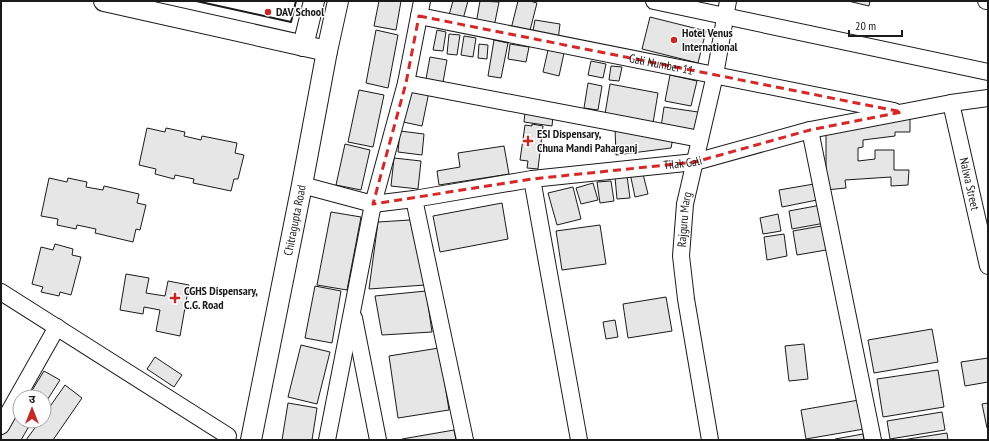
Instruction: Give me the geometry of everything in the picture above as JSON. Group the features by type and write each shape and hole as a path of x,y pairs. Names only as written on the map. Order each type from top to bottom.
{"street":[{"path":"104,1 327,51"},
{"path":"303,46 314,1"},
{"name":"Chitragupta Road","path":"251,440 338,1"},
{"path":"654,1 727,9 988,72"},
{"path":"327,440 373,204 406,83 421,9"},
{"name":"Gali Number 11","path":"421,9 715,75 902,112"},
{"name":"Rajguru Marg","path":"710,440 686,299 681,256 685,204 715,75 727,9"},
{"path":"406,83 700,139"},
{"name":"Tilak Gali","path":"373,204 414,199 532,179 695,162 810,130 951,103 988,98"},
{"name":"Nalwa Street","path":"951,103 988,266"},
{"path":"810,130 873,440"},
{"path":"532,179 579,440"},
{"path":"302,185 373,204"},
{"path":"414,199 465,440"},
{"path":"1,292 228,436"},
{"path":"352,311 378,440"},
{"path":"1,426 56,327"}],"highlighted area":[{"path":"419,16 902,112 810,130 695,162 532,179 373,204 406,83"}],"building":[{"path":"379,1 401,1 396,30 374,26"},
{"path":"453,1 468,1 463,19 449,15"},
{"path":"480,1 499,2 494,27 476,24"},
{"path":"518,1 530,1 537,3 529,34 511,29"},
{"path":"848,1 870,1 869,6"},
{"name":"Hotel Venus International","path":"650,17 706,31 698,63 642,49"},
{"path":"535,20 560,24 558,40 532,36"},
{"path":"376,30 398,35 388,88 366,83"},
{"path":"437,30 446,32 443,51 433,50"},
{"path":"449,34 460,35 457,55 447,54"},
{"path":"464,36 476,38 473,57 461,55"},
{"path":"494,40 508,43 501,78 488,76"},
{"path":"479,44 488,45 487,59 478,58"},
{"path":"510,44 529,47 526,62 508,59"},
{"path":"548,50 564,53 559,76 543,72"},
{"path":"430,57 447,60 443,82 426,79"},
{"path":"591,61 606,64 603,78 588,75"},
{"path":"611,66 622,67 619,81 609,80"},
{"path":"670,75 697,81 691,106 665,101"},
{"path":"588,83 602,86 598,110 584,108"},
{"path":"610,84 658,93 653,123 605,114"},
{"path":"410,88 429,92 422,126 403,122"},
{"path":"359,90 384,95 373,147 348,142"},
{"path":"664,107 698,112 695,133 661,127"},
{"path":"525,112 553,116 552,126 524,122"},
{"path":"910,117 910,132 895,132 895,136 863,140 863,147 858,148 858,161 875,159 875,150 894,150 894,170 909,170 908,185 891,186 891,177 845,180 846,188 826,190 826,129"},
{"path":"532,124 543,126 538,169 527,168 528,161 520,160 525,125 532,126"},
{"path":"147,128 165,132 166,128 185,132 184,136 201,140 202,136 237,143 235,153 244,155 238,179 234,179 231,191 193,183 194,179 175,175 174,179 155,174 156,169 139,165"},
{"path":"615,128 673,138 671,148 616,155"},
{"path":"400,131 424,134 422,155 398,152"},
{"path":"345,144 370,150 361,190 336,185"},
{"path":"504,146 509,174 439,185 437,171 460,167 458,153"},
{"path":"394,158 421,161 418,189 391,186"},
{"path":"642,170 648,194 635,197 630,173"},
{"path":"627,176 630,198 617,199 615,177"},
{"path":"49,178 67,182 68,178 87,182 86,187 103,190 104,186 139,194 137,203 146,205 140,230 136,229 133,242 95,233 96,229 77,225 76,229 57,225 58,219 41,216"},
{"path":"611,181 614,201 600,203 597,182"},
{"path":"593,183 598,200 581,204 576,188"},
{"path":"814,184 817,200 782,207 779,190"},
{"path":"573,187 581,219 557,225 548,193"},
{"path":"502,203 508,239 440,252 433,216"},
{"path":"821,205 825,223 792,229 789,211"},
{"path":"331,212 361,217 347,290 317,285"},
{"path":"778,214 781,231 763,234 760,218"},
{"path":"410,220 425,285 369,289 378,222"},
{"path":"600,225 606,264 562,270 556,231"},
{"path":"827,225 832,249 797,255 793,231"},
{"path":"784,234 787,256 767,260 764,237"},
{"path":"55,244 73,249 72,255 81,257 71,295 60,292 59,296 41,292 43,287 32,284 41,247 53,250"},
{"path":"126,274 149,278 146,293 165,296 168,281 189,285 180,336 156,331 160,310 144,307 143,314 120,310"},
{"path":"315,286 341,291 332,343 305,338"},
{"path":"426,291 432,332 382,335 375,296"},
{"path":"666,297 672,331 628,338 623,304"},
{"path":"615,320 618,337 606,339 603,322"},
{"path":"932,329 938,362 874,373 868,340"},
{"path":"804,344 808,379 789,381 785,346"},
{"path":"301,345 330,352 317,404 288,397"},
{"path":"439,348 449,410 398,418 389,356"},
{"path":"155,357 182,375 174,387 147,369"},
{"path":"988,358 988,382 965,386 961,362"},
{"path":"938,370 944,407 883,417 877,379"},
{"path":"44,371 60,380 52,392 52,389 33,389"},
{"path":"65,385 82,398 53,440 26,440 34,429 52,429 52,404"},
{"path":"859,400 864,429 806,439 801,410"},
{"path":"288,403 317,408 312,440 282,440"},
{"path":"988,403 988,428 987,428 982,404"},
{"path":"942,412 945,430 890,439 887,421"},
{"path":"12,418 12,429 27,429 21,440 1,440 1,436"},
{"path":"454,430 456,440 402,440 402,439"},
{"path":"947,433 948,440 902,440"},
{"path":"863,434 864,440 835,440 835,439"}],"wall":[{"path":"196,1 291,22 296,1"}],"place":[{"name":"DAV School","path":"268,12"},
{"name":"Hotel Venus International","path":"674,40"},
{"name":"ESI Dispensary, Chuna Mandi Paharganj","path":"528,141"},
{"name":"CGHS Dispensary, C.G. Road","path":"175,298"}]}
